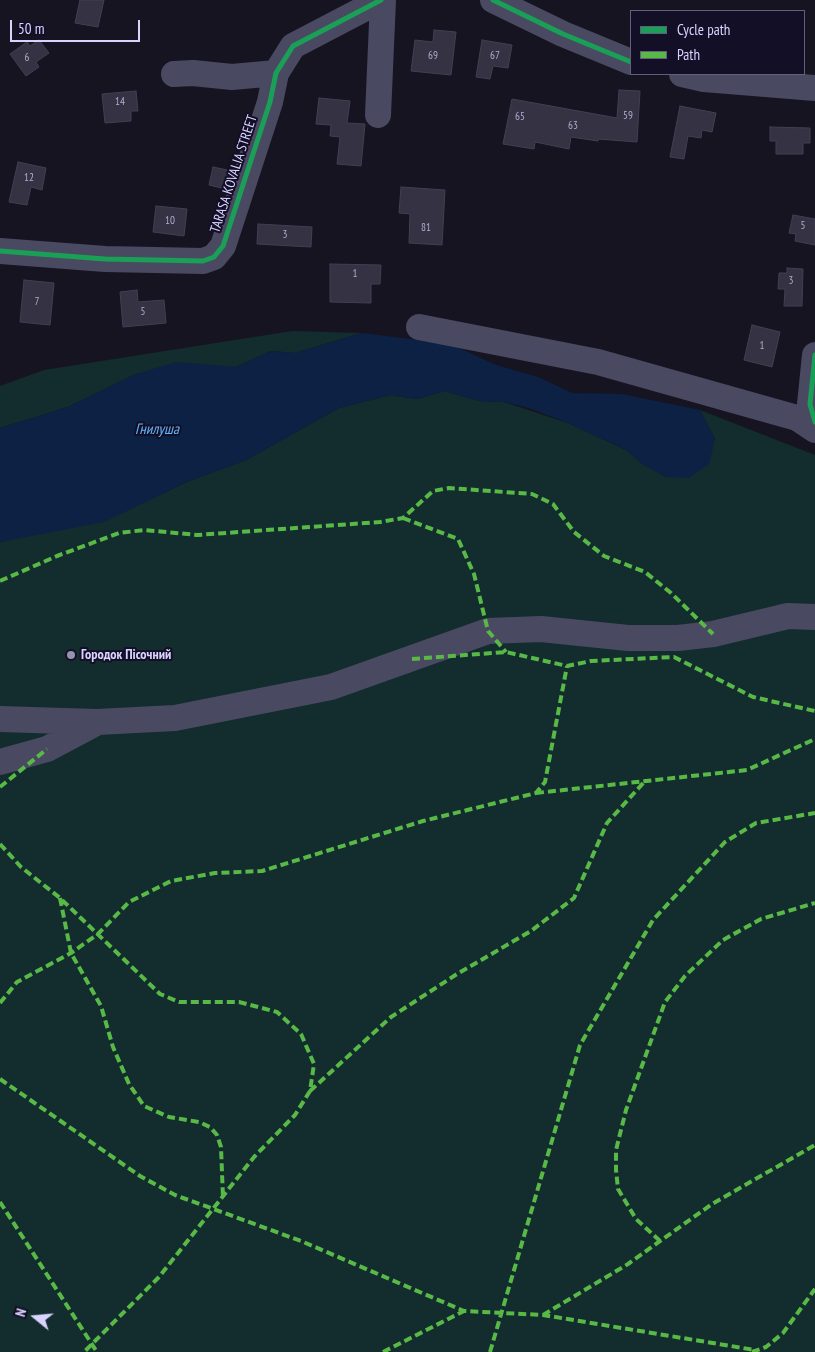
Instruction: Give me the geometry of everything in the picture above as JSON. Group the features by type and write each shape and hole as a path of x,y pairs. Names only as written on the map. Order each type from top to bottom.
{"street":[{"name":"TARASA KOVALIA STREET","path":"0,251 105,259 203,261 214,257 222,246 270,102 276,73 293,46 382,0"},
{"path":"378,115 382,0"},
{"path":"493,0 564,34 630,62"},
{"path":"174,74 193,73 232,77 276,73"},
{"path":"686,75 704,79 815,88"},
{"path":"419,327 598,362 797,418 815,430"},
{"path":"815,355 810,404 815,422"},
{"path":"0,719 97,722 175,718 331,687 488,631 541,629 628,638 678,638 713,634 788,616 815,617"},
{"path":"0,762 47,749 97,722"}],"green space":[{"path":"292,331 362,333 295,353 271,351 236,367 207,366 136,374 68,407 0,428 0,386 44,370"},
{"path":"445,391 479,401 504,402 568,423 626,450 645,466 715,439 700,410 815,455 815,1352 0,1352 0,542 147,501 189,481 246,460 339,408 390,395 417,399"}],"water":[{"name":"Гнилуша","path":"362,333 451,344 496,365 538,377 572,393 622,394 700,410 715,439 709,464 689,478 666,477 645,466 626,450 568,423 529,408 504,402 479,401 445,391 417,399 390,395 339,408 246,460 189,481 104,522 0,542 0,428 68,407 136,374 176,362 236,367 271,351 295,353"}],"building":[{"path":"80,0 104,0 98,27 75,23"},
{"path":"434,30 456,32 451,75 411,71 415,40 433,42"},
{"path":"39,40 49,53 36,62 39,67 26,76 10,54 27,42 30,46"},
{"path":"482,40 512,45 508,68 493,66 490,79 476,77"},
{"path":"619,90 640,91 637,142 598,139 598,141 571,137 569,149 535,142 534,149 503,144 512,99 617,118"},
{"path":"136,91 138,111 131,111 131,121 105,123 102,94"},
{"path":"319,98 350,101 347,123 365,124 361,166 337,164 340,137 330,136 331,125 316,124"},
{"path":"680,106 716,113 712,132 702,130 701,138 688,136 684,159 670,157"},
{"path":"770,127 810,128 810,143 803,143 803,154 776,154 776,141 770,141"},
{"path":"18,162 46,168 42,190 31,187 27,205 9,202"},
{"path":"213,167 232,171 226,189 209,185"},
{"path":"401,187 445,190 442,245 409,243 410,214 399,213"},
{"path":"156,206 187,209 184,236 153,232"},
{"path":"793,215 815,219 815,245 795,241 796,234 789,233"},
{"path":"258,224 312,227 311,247 257,244"},
{"path":"330,264 381,265 380,284 371,284 371,303 330,302"},
{"path":"787,268 803,269 802,306 784,306 785,289 778,289 779,273 787,273"},
{"path":"24,280 54,283 50,325 20,322"},
{"path":"137,290 138,302 164,300 166,323 123,327 120,292"},
{"path":"752,325 780,332 772,367 744,360"}],"marked path":[{"path":"0,581 57,556 119,533 144,530 197,535 380,522 403,518 433,491 449,488 532,494 553,504 574,532 604,556 645,572 671,593 713,634"},
{"path":"403,518 458,539 474,574 488,631 506,652"},
{"path":"412,659 506,652 567,666 591,661 674,657 753,697 815,711"},
{"path":"0,1003 17,982 71,953 98,934 129,902 171,881 215,873 262,871 423,821 536,793 545,782 567,666"},
{"path":"536,793 747,770 815,739"},
{"path":"0,787 47,749"},
{"path":"310,1091 391,1017 457,974 531,931 574,898 607,823 645,781"},
{"path":"490,1352 580,1045 653,920 725,842 756,823 815,813"},
{"path":"0,844 21,867 60,898 160,994 179,1002 239,1002 277,1012 301,1034 314,1064 310,1091 295,1115 254,1157 159,1277 84,1352"},
{"path":"60,898 71,953 101,1006 113,1047 129,1084 144,1106 169,1117 199,1122 210,1127 217,1135 221,1147 223,1198"},
{"path":"660,1241 636,1219 618,1189 616,1150 626,1110 665,1002 685,976 723,940 761,919 815,903"},
{"path":"0,1079 140,1176 175,1195 301,1241 464,1311 543,1315 755,1350"},
{"path":"543,1315 628,1264 712,1204 815,1145"},
{"path":"0,1202 97,1352"},
{"path":"752,1352 766,1347 783,1333 815,1289"},
{"path":"383,1352 464,1311"}],"cycle path":[{"path":"0,251 105,259 203,261 214,257 223,246 270,102 276,73 293,46 381,0"},
{"path":"493,0 563,34 630,62"},
{"path":"815,355 810,404 815,422"}],"place":[{"name":"Городок Пісочний","path":"71,655"}]}
